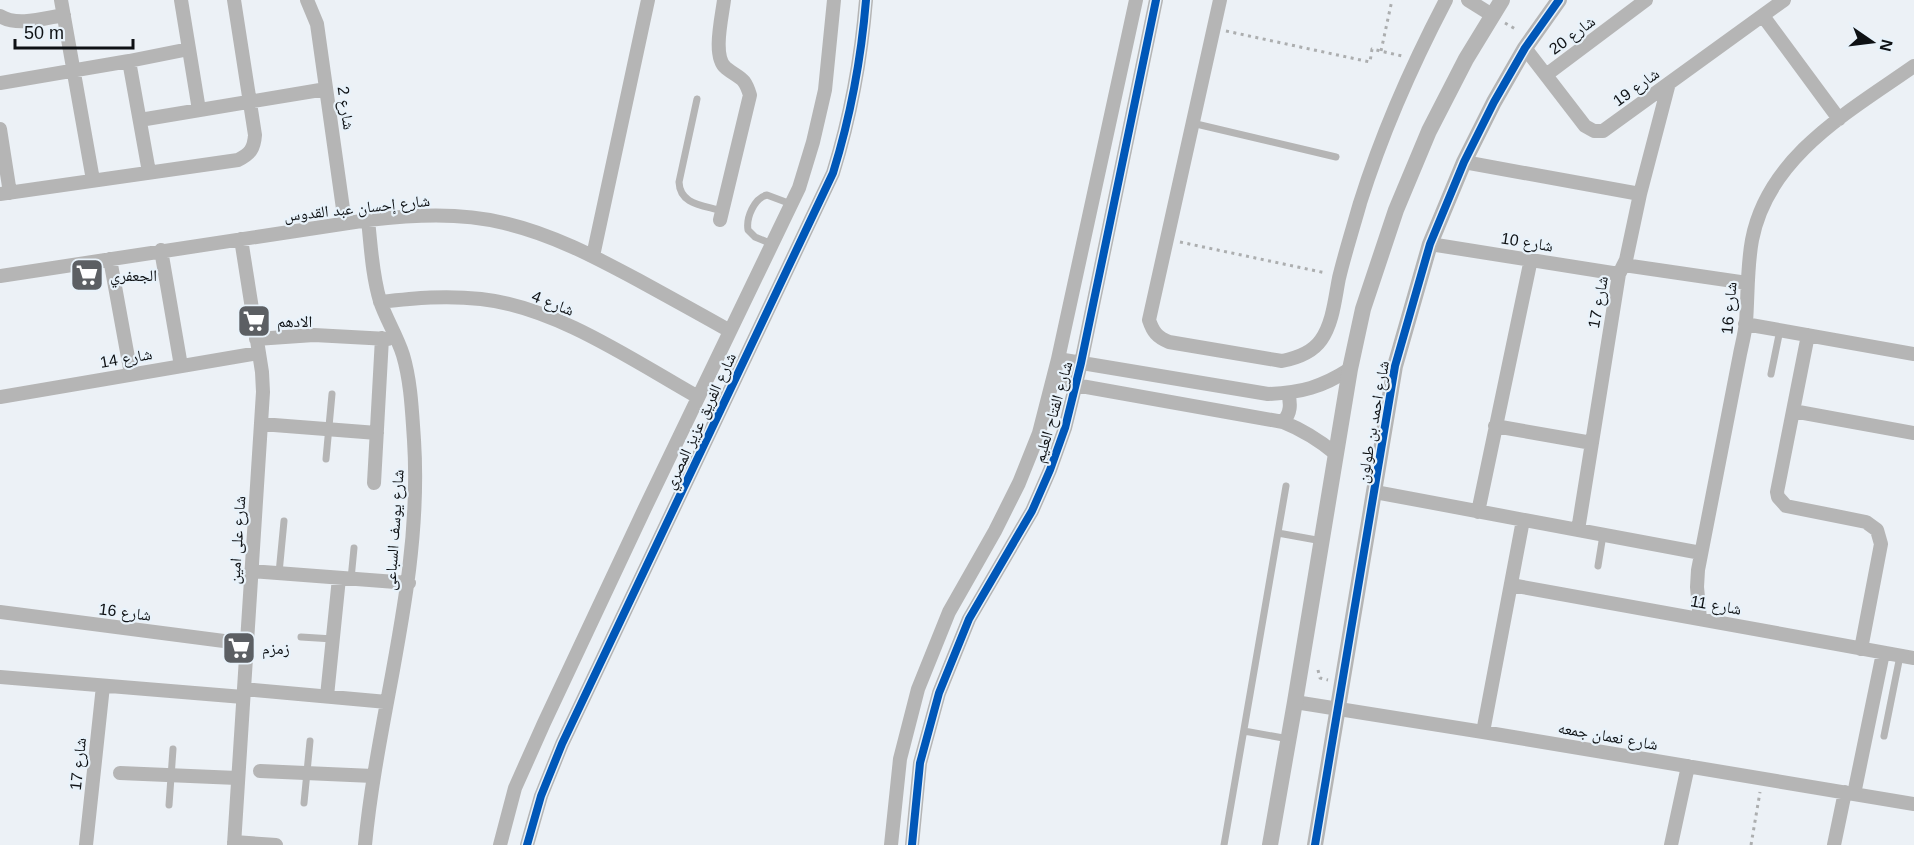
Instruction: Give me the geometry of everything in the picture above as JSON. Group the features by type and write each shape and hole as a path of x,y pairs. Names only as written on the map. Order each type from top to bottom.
{"street":[{"path":"61,0 93,180"},
{"path":"181,0 199,110"},
{"path":"0,129 5,193 238,160 248,155 254,146 255,135 234,0"},
{"name":"شارع 2","path":"307,0 317,24 345,223"},
{"path":"593,256 648,0"},
{"path":"721,215 750,96 746,83 738,75 725,68 719,58 724,0"},
{"name":"شارع الفريق عزيز المصري","path":"500,845 515,788 598,607 799,188 825,90 834,0"},
{"name":"شارع الفريق عزيز المصري","path":"527,845 541,795 562,744 833,173 856,87 866,0"},
{"name":"شارع الفتاح العليم","path":"891,845 900,759 918,689 949,612 995,531 1019,483 1039,433 1053,381 1136,0"},
{"name":"شارع الفتاح العليم","path":"912,845 920,763 939,693 969,619 1032,511 1065,428 1081,363 1156,0"},
{"path":"1220,0 1149,320 1152,330 1159,338 1169,342 1282,361 1297,358 1310,351 1321,341 1328,327 1360,202 1386,130 1416,60 1446,0"},
{"path":"1468,0 1492,15"},
{"name":"شارع احمد بن طولون","path":"1269,845 1289,739 1350,369 1364,309 1396,210 1429,131 1466,59 1502,0"},
{"name":"شارع احمد بن طولون","path":"1315,845 1395,366 1430,244 1464,162 1494,102 1528,44 1559,0"},
{"name":"شارع 20","path":"1546,75 1646,0"},
{"name":"شارع 19","path":"1528,44 1546,75 1585,126 1598,131 1607,129 1784,0"},
{"path":"0,16 5,20 20,21 64,15"},
{"path":"1763,16 1839,119"},
{"path":"0,83 189,49"},
{"path":"129,61 149,172"},
{"name":"شارع 16","path":"1700,619 1697,587 1701,553 1746,324 1747,283 1752,238 1758,217 1767,196 1792,160 1839,119 1914,66"},
{"name":"شارع 17","path":"1578,530 1622,269 1669,83"},
{"path":"140,120 327,89"},
{"path":"1464,162 1640,194"},
{"name":"شارع إحسان عبد القدوس","path":"0,276 345,223 413,215 459,216 492,221 548,236 593,256 730,331"},
{"name":"شارع يوسف السباعى","path":"365,845 373,776 409,583 416,488 407,373 402,352 388,339 374,278 368,220"},
{"name":"شارع على امين","path":"234,843 263,392 262,372 241,239"},
{"name":"شارع 10","path":"1430,244 1531,259 1747,283"},
{"path":"161,250 181,366"},
{"path":"110,259 131,374"},
{"path":"1478,512 1531,259"},
{"name":"شارع 4","path":"381,302 432,296 484,299 534,311 581,331 698,397"},
{"path":"1746,324 1914,354"},
{"name":"شارع 14","path":"0,397 181,366 257,346 314,335 388,339"},
{"path":"1808,335 1777,492 1782,502 1792,507 1866,522 1877,530 1881,537 1862,649"},
{"path":"374,483 377,433 388,339"},
{"path":"1058,358 1268,394 1310,389 1331,381 1350,369"},
{"path":"1133,372 1129,381 1139,396"},
{"path":"1053,381 1283,422 1302,430 1336,454"},
{"path":"1283,422 1290,409 1288,393"},
{"path":"1793,411 1914,433"},
{"path":"261,424 377,433"},
{"path":"1495,426 1592,443"},
{"path":"1375,492 1701,553"},
{"path":"1483,732 1523,520"},
{"path":"619,563 630,572 643,574"},
{"path":"251,571 409,583"},
{"path":"327,696 333,639 345,578"},
{"name":"شارع 11","path":"1511,585 1907,657"},
{"path":"598,607 612,609 622,618"},
{"name":"شارع 16","path":"0,612 247,644"},
{"path":"1834,845 1883,653"},
{"path":"0,677 103,686 327,696 387,702"},
{"name":"شارع 17","path":"86,845 103,686"},
{"name":"شارع نعمان جمعه","path":"1295,702 1914,804"},
{"path":"900,759 920,763"},
{"path":"1671,845 1688,766"},
{"path":"260,771 373,776"},
{"path":"120,773 237,778"},
{"path":"234,843 276,845"}],"lane":[{"path":"697,99 679,191 685,199 721,215"},
{"path":"1192,123 1336,157"},
{"path":"772,244 755,237 748,230 748,220 756,203 758,199 767,195 791,204"},
{"path":"1771,375 1780,330"},
{"path":"326,459 332,394"},
{"path":"1224,845 1286,486"},
{"path":"279,573 284,521"},
{"path":"1278,533 1322,541"},
{"path":"1598,566 1603,535"},
{"path":"345,578 354,548"},
{"path":"301,638 333,639"},
{"path":"1884,736 1907,657"},
{"path":"1244,731 1289,739"},
{"path":"304,803 310,741"},
{"path":"169,805 173,749"}],"path":[{"path":"1381,51 1392,0"},
{"path":"1492,15 1528,44"},
{"path":"1213,28 1370,62 1372,49 1416,60"},
{"path":"1166,239 1340,276"},
{"path":"1751,845 1763,779"}],"cycle path":[{"path":"527,845 541,796 562,744 833,173 854,88 866,0"},
{"path":"912,845 920,763 939,693 969,619 1032,511 1065,428 1081,363 1156,0"},
{"path":"1315,845 1395,366 1430,244 1464,162 1494,102 1525,48 1559,0"}],"place":[{"name":"الجعفري","path":"87,275"},
{"name":"الادهم","path":"254,321"},
{"name":"زمزم","path":"239,648"}]}
